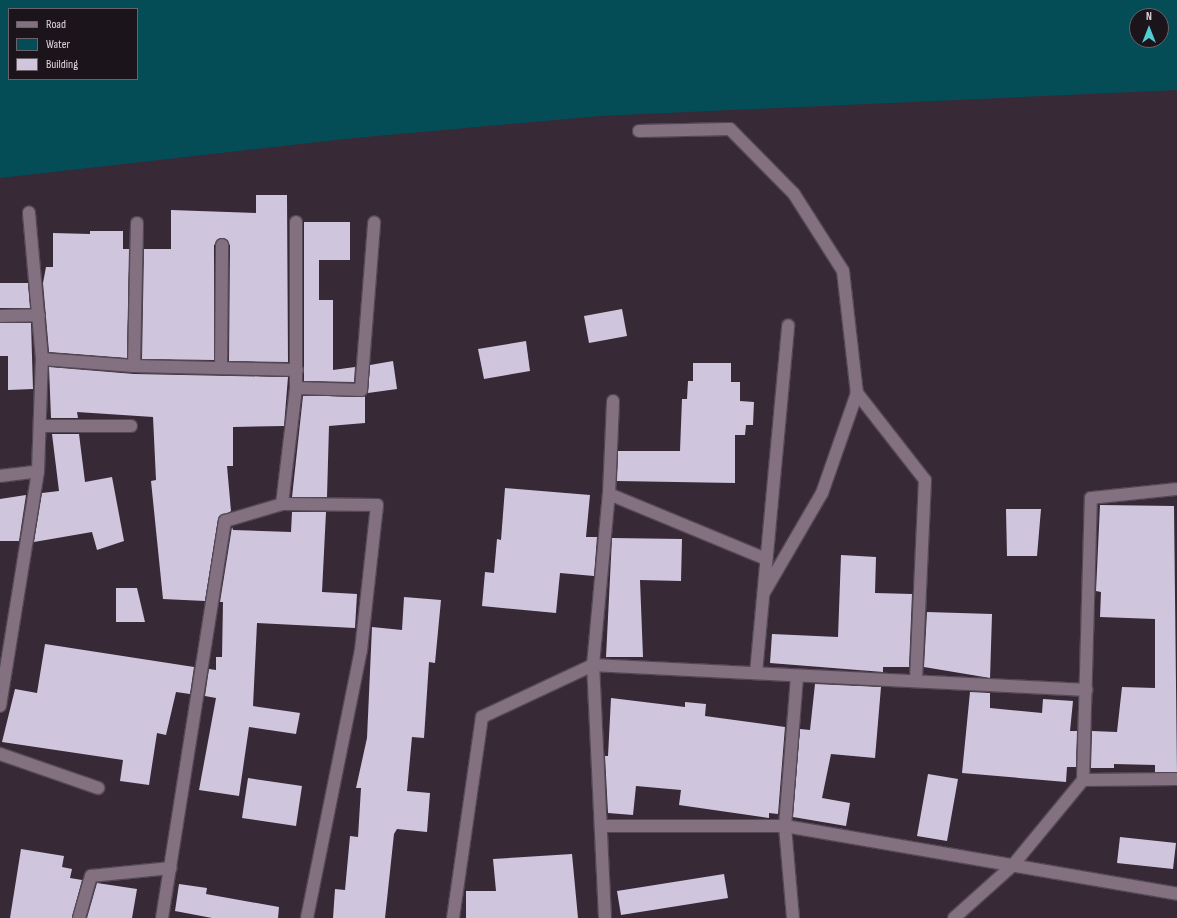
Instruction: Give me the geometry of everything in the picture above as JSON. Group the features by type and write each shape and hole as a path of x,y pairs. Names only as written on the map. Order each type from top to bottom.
{"street":[{"path":"639,131 730,130 794,194 843,271 857,393 822,493 763,594"},
{"path":"0,706 5,643 38,471 42,359 29,213"},
{"path":"282,504 297,370 296,222"},
{"path":"134,366 137,223"},
{"path":"296,388 361,390 374,223"},
{"path":"221,368 222,245"},
{"path":"0,316 39,315"},
{"path":"756,673 788,325"},
{"path":"42,359 134,366 297,370"},
{"path":"857,393 925,480 916,681"},
{"path":"605,918 594,665 609,494 613,401"},
{"path":"40,426 131,426"},
{"path":"0,476 38,471"},
{"path":"954,918 1014,865 1084,780 1091,498 1177,489"},
{"path":"609,494 766,559"},
{"path":"162,918 225,521 282,504 377,505 361,650 307,918"},
{"path":"452,918 482,717 594,665 1086,690"},
{"path":"792,918 785,826 798,676"},
{"path":"0,754 98,788"},
{"path":"1084,780 1177,779"},
{"path":"601,826 785,826 1177,894"},
{"path":"79,918 91,876 171,868"}],"water":[{"path":"0,0 1177,0 1177,90 600,116 344,139 0,178"}],"building":[{"path":"256,195 287,195 288,362 229,361 230,245 222,238 214,245 214,360 142,359 144,249 171,249 171,210 256,213"},
{"path":"304,222 350,222 350,260 319,260 319,300 333,300 333,370 355,367 354,382 304,381"},
{"path":"90,231 123,231 123,249 129,249 127,358 49,352 43,283 46,267 53,267 53,233 90,234"},
{"path":"0,283 28,283 30,308 0,308"},
{"path":"622,309 627,336 589,343 584,316"},
{"path":"0,323 31,323 33,389 8,390 8,356 0,356"},
{"path":"526,341 530,371 484,379 478,349"},
{"path":"393,361 397,389 368,393 370,365"},
{"path":"693,363 731,363 731,382 740,382 740,401 754,402 753,425 746,425 745,435 735,435 735,483 617,481 618,451 680,451 682,399 687,399 688,381 693,381"},
{"path":"49,367 134,374 288,377 284,426 233,427 233,466 227,466 231,511 218,520 205,601 163,599 151,481 156,480 153,417 77,412 78,418 51,418"},
{"path":"303,396 365,396 365,423 329,426 327,497 292,497"},
{"path":"52,434 79,434 85,482 112,477 124,541 97,550 92,532 34,542 42,493 59,491"},
{"path":"505,488 590,495 586,537 597,537 594,576 560,573 556,613 482,606 485,572 494,573 497,539 501,540"},
{"path":"26,495 19,541 0,541 0,499"},
{"path":"1100,505 1174,506 1177,772 1155,772 1155,765 1114,764 1114,768 1091,768 1092,731 1117,732 1122,687 1155,688 1155,619 1100,617 1101,592 1096,591"},
{"path":"1006,509 1041,509 1037,556 1007,556"},
{"path":"292,512 326,512 322,592 357,594 355,628 257,623 253,706 300,713 296,734 249,727 239,796 199,790 216,698 205,696 209,669 216,670 216,657 222,657 223,602 220,602 232,527 233,530 291,532"},
{"path":"612,538 682,539 681,581 640,580 643,657 606,657"},
{"path":"841,555 876,557 875,593 912,594 909,667 883,667 883,672 770,663 772,634 838,637"},
{"path":"116,588 137,588 145,622 116,622"},
{"path":"404,597 441,600 435,663 429,662 424,738 412,737 407,791 430,793 427,832 397,829 394,834 385,918 333,918 335,889 345,890 350,836 358,837 361,788 356,788 367,738 372,627 402,630"},
{"path":"927,612 992,614 990,678 924,667"},
{"path":"45,644 194,667 190,694 176,692 166,735 157,733 149,785 120,781 123,760 2,742 15,689 37,693"},
{"path":"815,684 881,687 875,758 831,754 822,798 850,803 846,826 793,817 800,729 810,730"},
{"path":"970,692 990,693 990,708 1042,713 1043,699 1073,701 1070,731 1077,731 1076,767 1067,767 1066,782 962,773"},
{"path":"611,698 685,707 685,702 706,704 705,716 785,727 778,814 769,813 769,818 679,805 681,790 636,786 633,815 608,813 605,756 608,756"},
{"path":"928,774 958,779 947,841 917,836"},
{"path":"248,778 302,786 296,826 242,818"},
{"path":"1120,837 1176,843 1173,869 1117,863"},
{"path":"21,849 64,856 62,867 72,869 70,878 82,880 72,918 10,918"},
{"path":"572,854 578,918 466,918 466,891 496,891 493,859"},
{"path":"724,874 728,898 621,915 617,891"},
{"path":"97,883 137,889 132,918 87,918"},
{"path":"179,884 207,888 206,894 279,907 278,918 212,918 175,911"}]}
